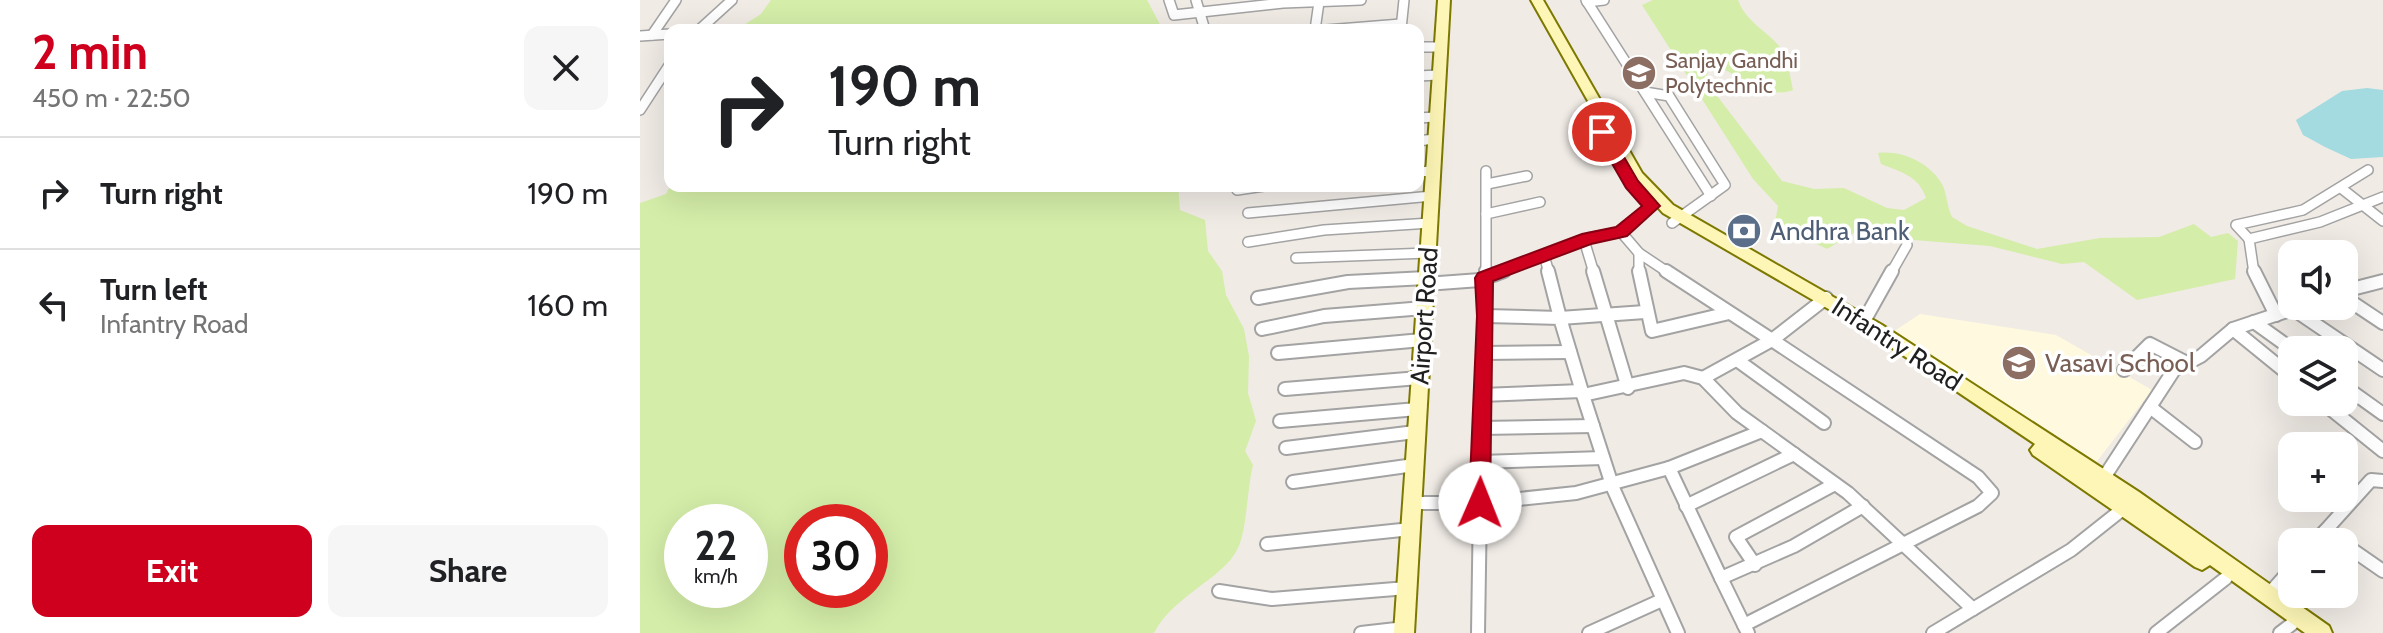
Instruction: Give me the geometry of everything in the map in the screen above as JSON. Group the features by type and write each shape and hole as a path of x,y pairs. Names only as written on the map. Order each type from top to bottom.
{"street":[{"path":"652,35 676,0"},
{"path":"706,24 732,0"},
{"path":"1169,0 1176,24"},
{"path":"1196,0 1203,24"},
{"path":"1174,15 1250,3 1361,0"},
{"path":"1401,24 1404,0"},
{"name":"Airport Road","path":"1404,630 1432,196 1425,171 1427,118 1438,75 1444,0"},
{"name":"Infantry Road","path":"1529,0 1617,159 1651,206 1864,321 2103,479 2129,504 2292,630"},
{"name":"Infantry Road","path":"1537,0 1640,182 1675,219"},
{"path":"1604,0 1586,1 1711,196"},
{"path":"1316,24 1319,2"},
{"path":"640,36 664,34"},
{"path":"1424,47 1441,47"},
{"path":"640,110 664,73"},
{"path":"1424,76 1438,75"},
{"path":"1645,92 1669,96 1716,169 1724,187 1675,219"},
{"path":"2103,479 2174,370 2233,329 2276,315 2255,277 2249,239 2236,225 2303,210 2368,170"},
{"path":"1478,633 1486,316 1486,171"},
{"path":"1487,184 1527,176"},
{"path":"2341,188 2383,221"},
{"path":"1248,213 1432,196"},
{"path":"2249,239 2320,222 2362,202 2383,197"},
{"path":"1486,214 1540,202"},
{"path":"1258,298 1348,282 1484,278 1584,240 1621,232 1651,206"},
{"path":"1248,242 1324,230 1430,223"},
{"path":"1621,232 1639,253 1989,485 1990,498 1746,629 1669,468"},
{"path":"1584,240 1604,316 1628,388"},
{"path":"1864,321 1907,245"},
{"path":"1296,258 1314,260 1353,254 1428,253"},
{"path":"1639,253 1637,262 1649,329 1656,332 1729,313"},
{"path":"1544,255 1582,393 1613,488 1678,633"},
{"path":"2358,289 2383,281"},
{"path":"1703,378 1772,340 1823,301"},
{"name":"Infantry Road","path":"1823,301 2322,633"},
{"path":"2358,304 2383,323"},
{"path":"1262,329 1324,316 1424,308"},
{"path":"1486,316 1560,318 1645,312"},
{"path":"2314,320 2383,370"},
{"path":"2254,322 2278,339"},
{"path":"2233,329 2278,366"},
{"path":"1278,353 1422,340"},
{"path":"2124,370 2150,344 2187,363"},
{"path":"1484,353 1570,352"},
{"path":"1737,360 1824,423"},
{"path":"1482,395 1582,393 1628,388 1690,372 1703,378 1737,413 1863,506 1973,609"},
{"path":"1285,389 1419,378"},
{"path":"2358,396 2383,414"},
{"path":"2150,407 2195,442"},
{"path":"1280,421 1417,409"},
{"path":"2339,416 2383,451"},
{"path":"1481,428 1593,426"},
{"path":"1412,503 1518,502 1613,488 1762,431"},
{"path":"1286,448 1415,432"},
{"path":"1686,506 1794,454"},
{"path":"1481,462 1603,458"},
{"path":"1293,482 1414,465"},
{"path":"2328,528 2371,480 2383,481"},
{"path":"1755,565 1736,537 1835,484"},
{"path":"1933,633 2129,504"},
{"path":"1721,578 1755,565 1841,521 1863,506"},
{"path":"1267,544 1411,529"},
{"path":"2358,554 2383,571"},
{"path":"2156,633 2226,578"},
{"path":"2268,595 2278,584"},
{"path":"1219,591 1272,599 1407,588"},
{"path":"1589,633 1662,600"},
{"path":"1361,633 1404,630"}],"shaded area":[{"name":"Vasavi School","path":"1920,314 2056,335 2152,390 2094,465 1890,334"}],"green space":[{"path":"771,0 1147,0 1160,24 745,24 761,14"},
{"path":"1653,0 1738,0 1751,20 1783,51 1793,90 1774,92 1764,89 1718,67 1708,72 1705,80 1782,181 1814,189 1844,188 1887,208 1904,210 1926,198 1914,180 1881,164 1878,153 1897,154 1915,160 1938,178 1952,217 1967,226 2037,249 2100,238 2159,237 2194,224 2211,237 2228,233 2238,241 2235,279 2137,300 2084,262 2062,264 1990,246 1875,237 1857,231 1827,249 1775,223 1778,206 1753,179 1642,5"},
{"path":"667,192 1178,192 1180,210 1205,220 1208,251 1222,271 1226,295 1244,329 1249,356 1248,393 1256,421 1245,451 1253,465 1243,532 1237,550 1220,570 1173,608 1154,633 640,633 640,203"}],"water":[{"path":"2383,90 2383,157 2351,159 2303,135 2296,120 2342,91"}],"place":[{"name":"Sanjay Gandhi Polytechnic","path":"1639,73"},
{"name":"Andhra Bank","path":"1744,231"},
{"name":"Vasavi School","path":"2019,363"}],"route":[{"path":"1480,503 1486,316 1484,278 1588,238 1621,232 1651,206 1632,184 1602,132"}]}
